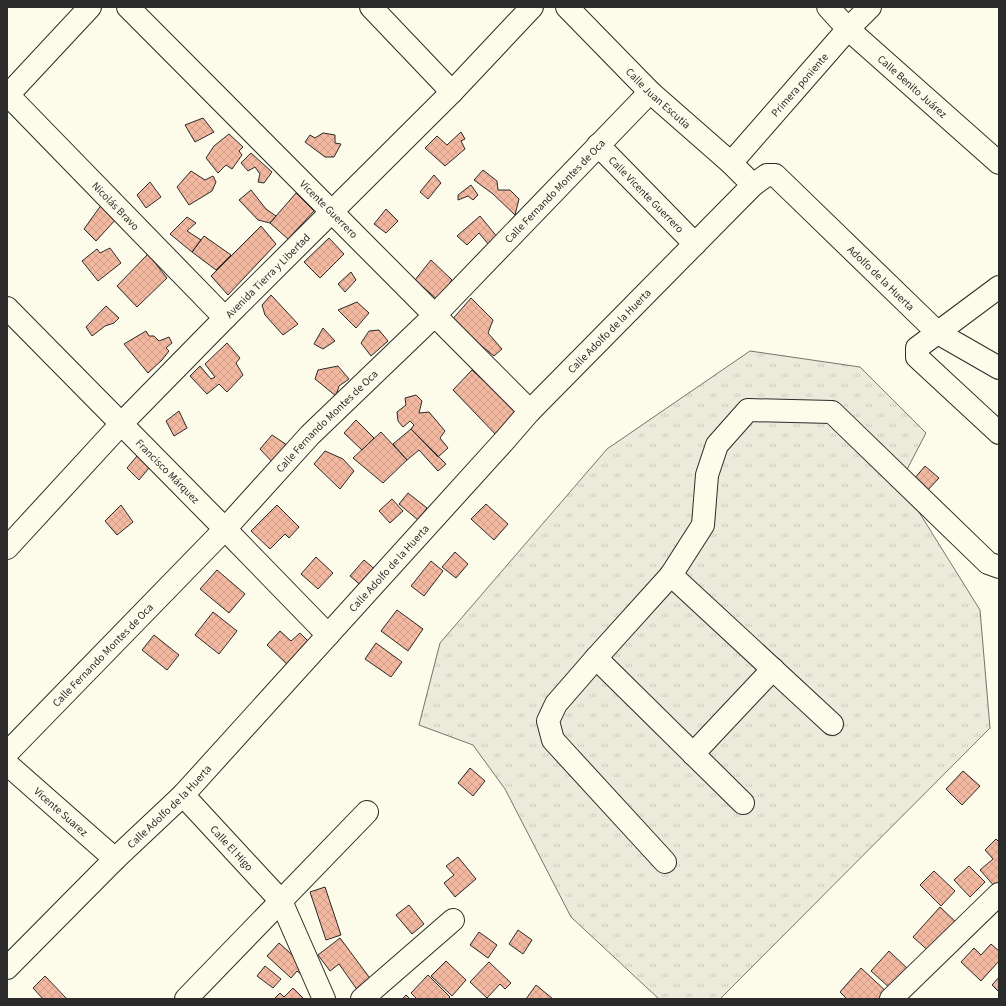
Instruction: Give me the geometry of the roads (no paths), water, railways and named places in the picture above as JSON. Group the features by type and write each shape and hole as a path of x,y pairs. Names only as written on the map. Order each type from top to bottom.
{"street":[{"path":"7,95 90,7"},
{"name":"Vicente Guerrero","path":"128,7 530,411"},
{"path":"371,7 452,92"},
{"name":"Avenida Tierra y Libertad","path":"8,546 121,424 452,92 532,7"},
{"name":"Calle Juan Escutia","path":"567,7 650,92 753,185"},
{"name":"Calle Benito Juárez","path":"828,7 848,29 999,163"},
{"name":"Primera poniente","path":"731,164 848,29 870,7"},
{"name":"Calle Fernando Montes de Oca","path":"7,753 225,529 310,435 435,315 650,92"},
{"name":"Nicolás Bravo","path":"7,95 225,318"},
{"name":"Calle Vicente Guerrero","path":"598,145 695,244"},
{"name":"Calle Adolfo de la Huerta","path":"7,968 115,859 183,795 530,411 753,185 767,175 774,175"},
{"name":"Adolfo de la Huerta","path":"774,175 938,333 999,368"},
{"path":"999,287 917,348 917,357 999,433"},
{"name":"Francisco Márquez","path":"7,308 328,635"},
{"path":"665,862 553,740 548,721 556,704 671,575 703,525 707,475 716,445 748,410 832,412 988,563 999,567"},
{"path":"671,575 832,724"},
{"path":"596,658 743,803"},
{"path":"693,754 773,669"},
{"name":"Vicente Suarez","path":"7,764 115,859"},
{"name":"Calle El Higo","path":"183,795 281,901 324,999"},
{"path":"186,999 367,812"},
{"path":"891,999 999,894"},
{"path":"362,999 453,920"}]}
